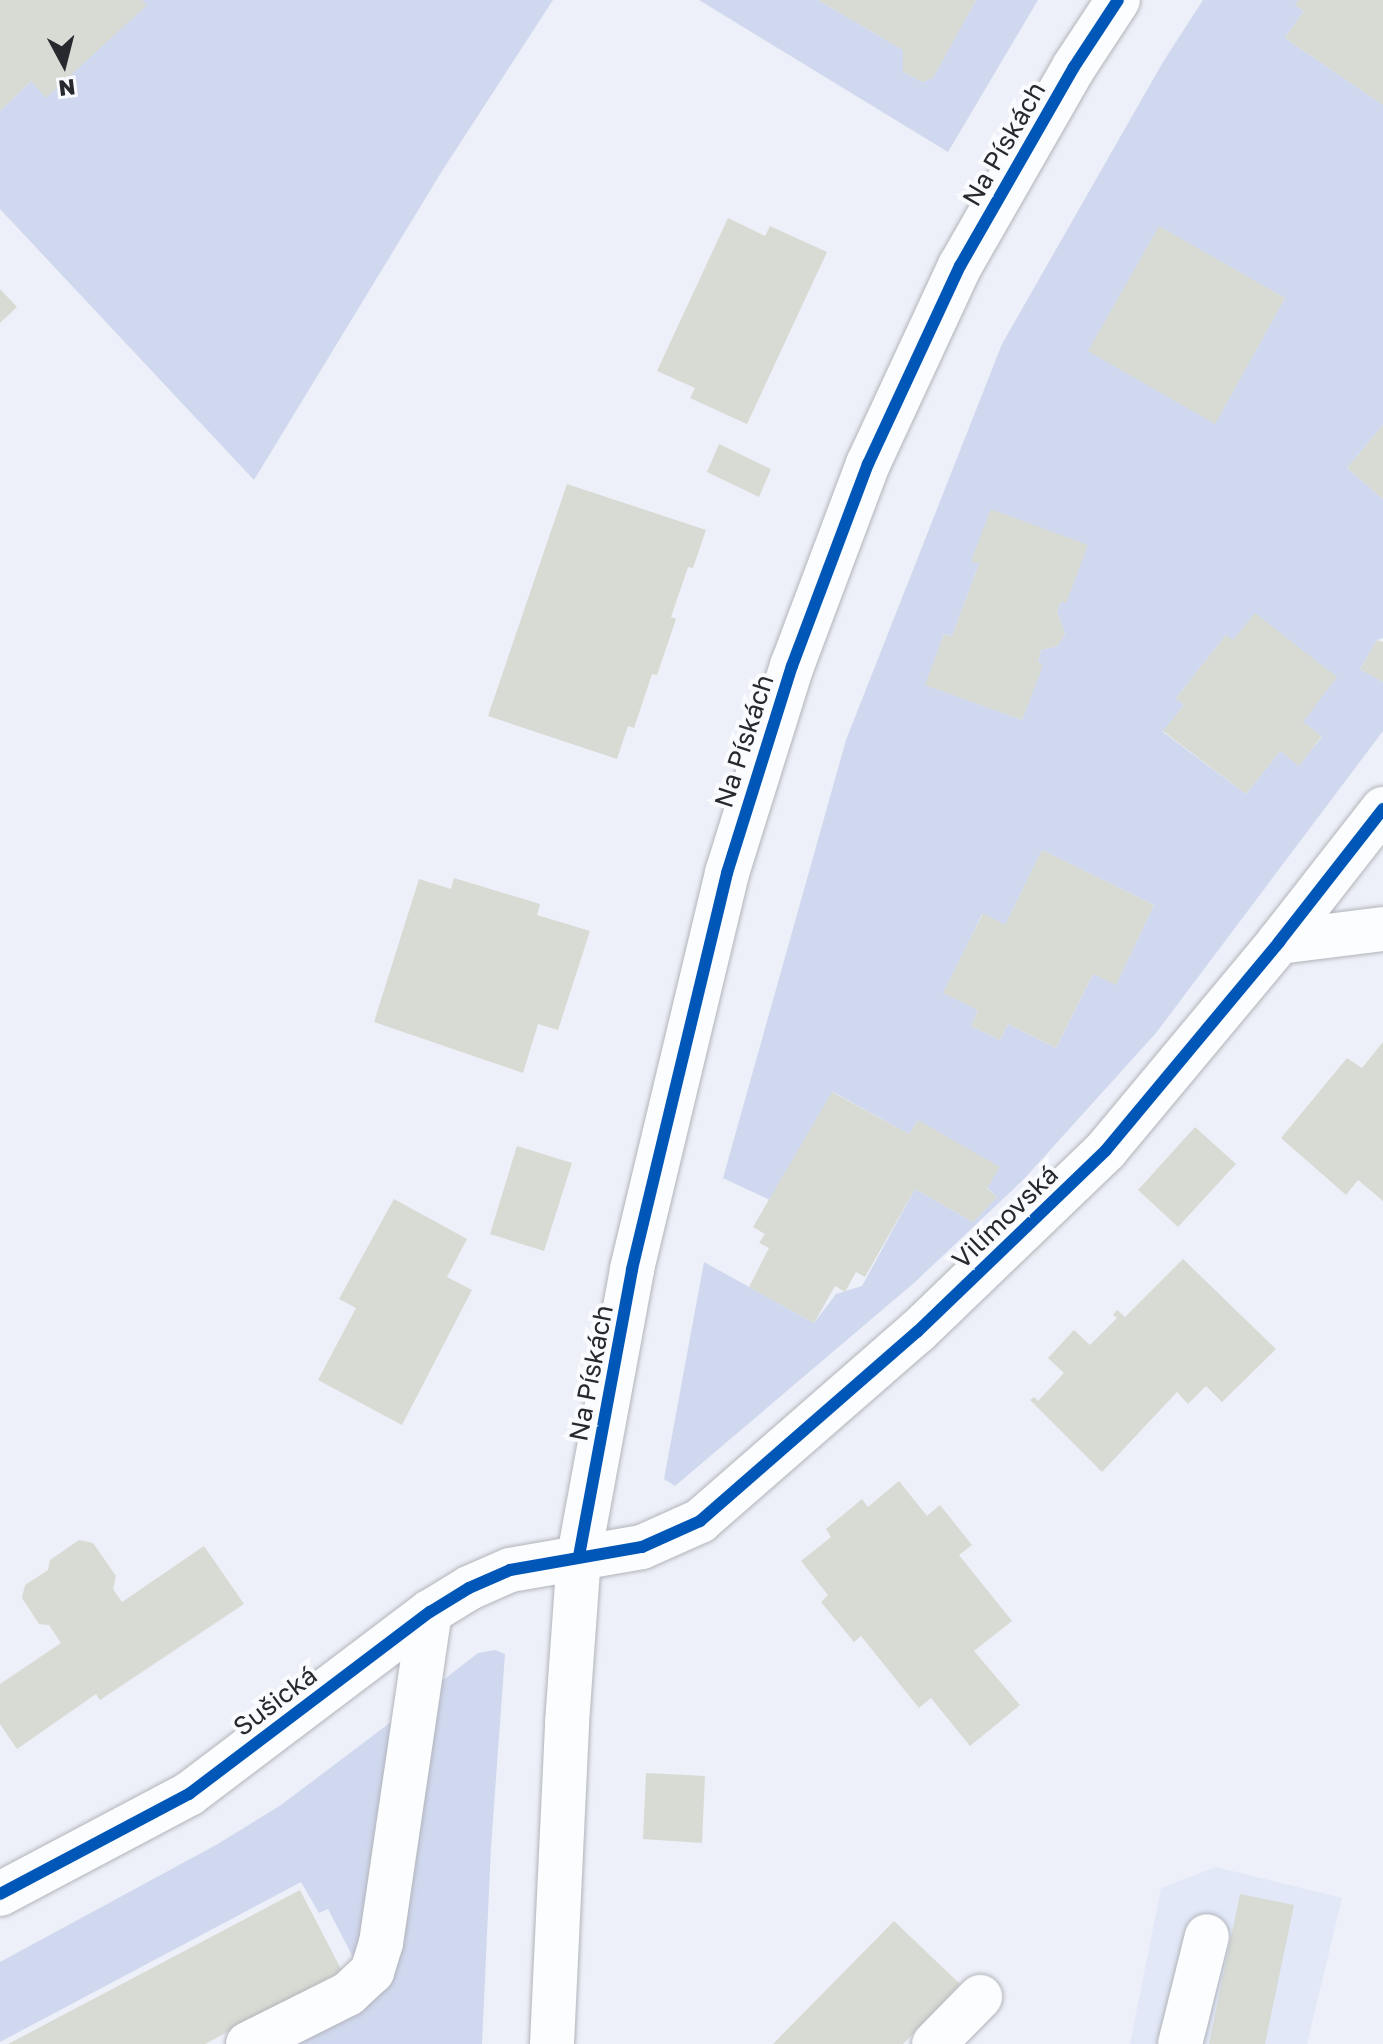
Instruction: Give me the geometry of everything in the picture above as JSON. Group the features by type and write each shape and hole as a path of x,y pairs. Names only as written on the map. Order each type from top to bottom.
{"street":[{"name":"Na Pískách","path":"552,2044 567,1723 579,1556 632,1269 727,873 792,666 868,464 960,266 1074,67 1118,0"},
{"name":"Vilímovská","path":"579,1556 642,1547 700,1521 917,1332 1106,1150 1279,942 1383,809"},
{"path":"1279,942 1383,929"},
{"name":"Sušická","path":"0,1894 189,1794 430,1612 469,1588 510,1570 579,1556"},
{"path":"248,2044 348,1994 372,1972 381,1943 430,1612"},
{"path":"1180,2044 1207,1936"},
{"path":"934,2044 980,1997"}],"shaded area":[{"path":"142,0 553,0 442,171 254,480 0,209 0,111 31,81"},
{"path":"699,0 818,0 903,50 903,72 923,82 933,77 976,0 1038,0 948,152"},
{"path":"1203,0 1298,0 1295,5 1304,11 1285,38 1383,105 1383,425 1347,468 1383,499 1383,638 1377,640 1360,669 1383,682 1383,731 1156,1033 1024,1179 914,1283 675,1486 664,1479 704,1262 814,1323 836,1294 862,1286 915,1189 973,1222 997,1197 918,1120 909,1134 833,1092 770,1200 723,1178 846,740 1002,344 1163,62","holes":["1159,227 1285,298 1215,423","1087,545 1066,602 1061,601 1057,612 1065,634 1057,646 1041,650 1038,662 1042,665 1022,720 926,685 944,634 952,636 979,564 972,561","1226,635 1303,722 1322,737 1299,765 1280,751 1246,794 1163,732 1184,705 1176,698","1042,850 1154,905 1116,984 1093,974 1056,1048 1008,1024 1000,1040 971,1026 978,1010 944,993 982,914 1005,925"]},
{"path":"495,1650 505,1654 491,1847 482,2044 275,2044 372,1993 429,1691 478,1653"},
{"path":"395,1719 356,1963 328,1909 319,1913 301,1882 0,2042 0,1962 216,1845 281,1805"},
{"path":"1216,1867 1342,1898 1307,2044 1130,2044 1161,1888"}],"building":[{"path":"0,0 142,0 147,5 46,98 31,81 0,111"},
{"path":"818,0 976,0 933,78 923,82 903,72 903,50"},
{"path":"1298,0 1383,0 1383,105 1285,38 1304,11 1295,5"},
{"path":"728,218 765,236 770,226 827,252 747,424 690,398 695,388 657,371"},
{"path":"1159,226 1285,298 1215,424 1088,351"},
{"path":"0,289 17,307 0,323"},
{"path":"1383,425 1383,499 1347,468"},
{"path":"719,444 771,469 759,497 707,472"},
{"path":"567,484 706,530 693,568 688,567 671,617 676,619 657,675 652,674 634,728 628,726 617,759 488,716"},
{"path":"991,509 1088,545 1066,603 1061,601 1057,612 1065,634 1057,646 1041,650 1038,662 1043,665 1022,720 925,685 944,634 952,636 979,564 971,561"},
{"path":"1255,613 1337,677 1303,722 1322,736 1299,766 1280,751 1246,794 1163,731 1184,705 1176,698 1226,635 1233,640"},
{"path":"1377,640 1383,642 1383,682 1360,669"},
{"path":"1042,850 1154,905 1116,985 1093,974 1056,1048 1008,1024 1000,1040 971,1026 978,1010 943,993 983,913 1005,925"},
{"path":"454,878 540,904 537,915 590,931 558,1030 538,1024 523,1073 374,1022 419,879 451,889"},
{"path":"1383,1042 1383,1201 1358,1180 1346,1195 1281,1138 1347,1058 1362,1068"},
{"path":"832,1092 909,1134 918,1120 1000,1167 987,1188 997,1197 973,1222 915,1189 865,1277 856,1272 845,1292 835,1286 814,1323 749,1287 769,1248 759,1243 765,1234 753,1227"},
{"path":"1195,1127 1236,1164 1178,1227 1138,1190"},
{"path":"517,1146 572,1163 544,1251 490,1234"},
{"path":"394,1199 467,1239 447,1277 472,1290 402,1425 318,1380 356,1308 339,1299"},
{"path":"1183,1259 1276,1349 1222,1402 1206,1386 1188,1404 1177,1392 1102,1472 1030,1400 1034,1397 1038,1401 1064,1373 1048,1358 1074,1330 1090,1345 1117,1318 1113,1315 1117,1310 1125,1317"},
{"path":"899,1481 927,1516 940,1505 972,1545 959,1555 1012,1621 974,1651 1020,1705 970,1746 931,1698 919,1708 861,1636 854,1642 821,1602 828,1595 801,1561 831,1537 826,1529 862,1499 868,1507"},
{"path":"79,1540 93,1543 116,1576 113,1589 122,1602 204,1546 244,1604 100,1700 96,1694 17,1749 0,1724 0,1684 61,1643 49,1625 39,1624 22,1598 25,1585 48,1570 50,1560"},
{"path":"646,1773 705,1776 702,1843 643,1839"},
{"path":"300,1890 342,1971 205,2044 8,2044"},
{"path":"1240,1894 1294,1905 1265,2044 1209,2044"},
{"path":"894,1921 960,1984 903,2044 773,2044"}],"cycle path":[{"path":"579,1556 632,1269 727,873 792,666 868,464 960,266 1074,67 1118,0"},
{"path":"0,1894 189,1794 430,1612 469,1588 510,1570 642,1547 700,1521 917,1332 1106,1150 1279,942 1383,809"}]}
